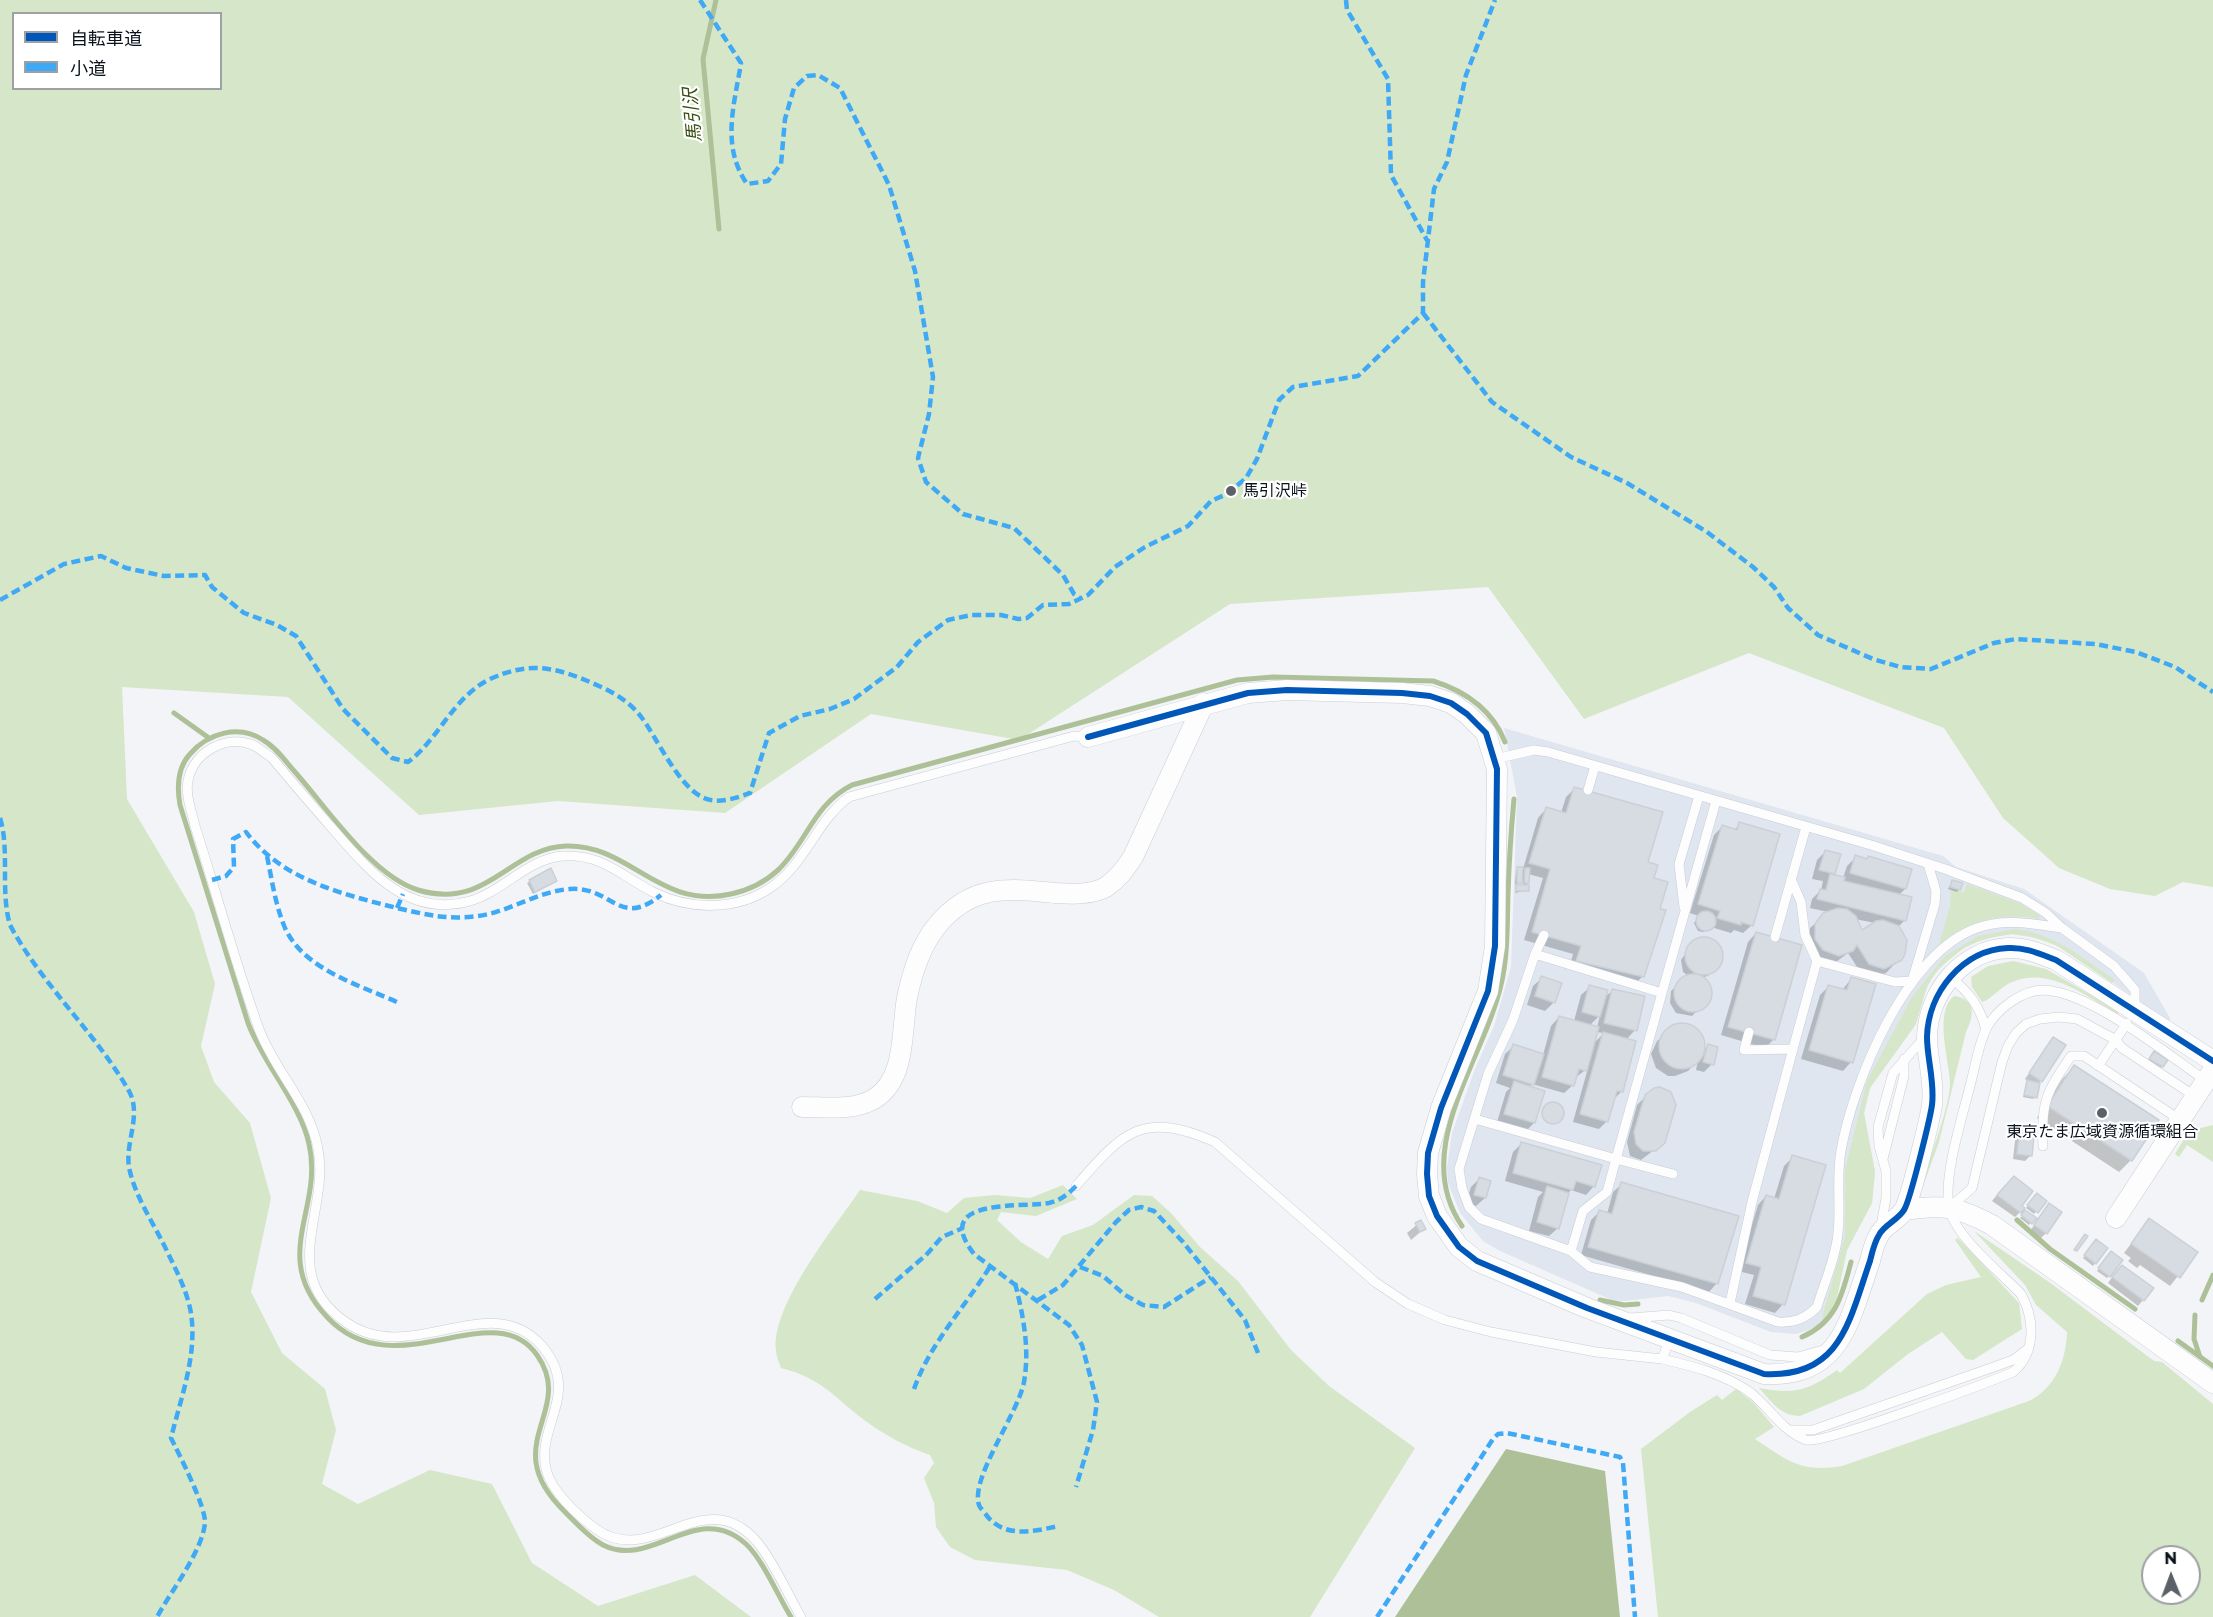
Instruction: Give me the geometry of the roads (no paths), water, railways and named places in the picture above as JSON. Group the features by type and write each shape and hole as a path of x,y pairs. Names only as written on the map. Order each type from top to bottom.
{"street":[{"path":"1088,737 1204,703 1248,693 1287,690 1430,696 1451,703 1467,714 1486,734 1495,759 1499,791 1493,968 1479,1017 1434,1130 1427,1174 1429,1196 1437,1216 1459,1247 1477,1261 1619,1320 1764,1374 1775,1374 1804,1370 1818,1363 1834,1346 1852,1316 1879,1234 1905,1210 1932,1205 1962,1210 2023,1244 2213,1383"},
{"path":"802,1107 856,1106 875,1098 890,1082 899,1060 907,998 914,967 924,945 951,911 987,891 1008,888 1089,893 1105,887 1121,874 1133,857 1204,703"},
{"path":"1905,1210 1932,1104 1927,1035 1938,993 1965,963 1985,952 2007,948 2030,950 2056,960 2132,1023 2213,1061"},
{"path":"2116,1218 2180,1120 2199,1084"}],"lane":[{"path":"801,1617 758,1543 739,1527 714,1519 697,1521 643,1540 611,1539 592,1527 560,1494 546,1469 545,1455 559,1398 558,1384 554,1364 531,1335 509,1324 481,1323 409,1338 388,1339 367,1334 348,1324 327,1305 319,1293 308,1260 309,1240 320,1182 318,1146 311,1120 260,1033 195,826 188,794 188,780 195,764 218,744 236,742 253,745 272,758 373,875 403,894 431,903 468,901 489,893 542,861 560,856 579,856 597,859 654,892 676,901 725,905 769,889 784,877 800,862 835,807 849,797 1074,736 1088,737"},
{"path":"1495,759 1534,750 1595,766 1928,864 2022,898 2046,913 2062,928 2114,966 2135,990 2132,1023 2119,1044 2098,1066"},
{"path":"1588,790 1595,766"},
{"path":"1684,912 1680,864 1699,796"},
{"path":"1571,1251 1583,1211 1607,1192 1716,801"},
{"path":"1775,937 1806,827"},
{"path":"1544,935 1535,954 1513,1020 1488,1074 1460,1169 1462,1188 1469,1207 1481,1219 1571,1251 1590,1267 1682,1287 1778,1322 1787,1323 1809,1316 1817,1307 1839,1234 1837,1183 1841,1149 1863,1070 1912,981 1935,904 1936,891 1928,864"},
{"path":"1730,1303 1752,1202 1817,961 1805,935 1801,902 1791,879"},
{"path":"1817,961 1895,982 1912,981 1938,952 1975,928 2010,922 2062,928"},
{"path":"1535,954 1662,993"},
{"path":"1950,977 1971,996 1982,1016 1986,1030"},
{"path":"1076,1186 1115,1142 1134,1132 1150,1129 1185,1129 1215,1142 1375,1282 1408,1304 1445,1320 1491,1332 1596,1352 1662,1359 1696,1367 1740,1386 1789,1430 1813,1430 1991,1368 2013,1359 2029,1348 2030,1316 2021,1294 1961,1233 1949,1208 1951,1163 1986,1030 2011,1002 2030,992 2045,990 2068,995 2132,1023 2184,1066 2199,1084"},
{"path":"1949,1208 1972,1188 2002,1062 2016,1033 2026,1024 2040,1019 2059,1017 2091,1024 2119,1044 2199,1084"},
{"path":"1749,1032 1744,1050 1793,1049"},
{"path":"1879,1234 1886,1198 1878,1127 1893,1073 1927,1035"},
{"path":"2043,1146 2042,1115 2047,1091 2071,1056 2084,1056 2180,1120"},
{"path":"1474,1119 1673,1174"},
{"path":"1619,1320 1669,1315 1770,1355 1785,1358 1834,1346"},
{"path":"1662,1359 1670,1339"}],"waterway":[{"name":"馬引沢","path":"716,0 703,59 719,229"},
{"path":"791,1617 752,1551 728,1532 710,1529 692,1531 639,1549 621,1550 598,1542 573,1521 545,1488 537,1467 536,1447 548,1394 547,1375 537,1355 518,1338 495,1333 412,1344 382,1345 354,1337 327,1317 310,1295 302,1273 300,1253 312,1168 309,1144 298,1114 248,1023 180,805 178,792 180,772 190,754 206,741 224,733 244,732 263,740 280,754 367,856 384,871 418,890 442,894 463,892 481,886 546,849 566,846 589,848 609,855 664,885 684,893 706,896 731,894 756,886 774,874 788,859 821,811 834,797 852,785 1237,680 1273,677 1433,681 1456,690 1476,703 1493,720 1505,742"},
{"path":"174,713 209,738"},
{"path":"1462,1226 1448,1197 1444,1167 1447,1137 1455,1106 1492,1014 1501,985 1507,940 1514,799"},
{"path":"2017,1220 2050,1249 2135,1309"},
{"path":"1802,1337 1823,1324 1836,1307 1851,1262"},
{"path":"2202,1300 2213,1275"},
{"path":"1600,1300 1624,1305 1638,1304"},
{"path":"2195,1315 2194,1339 2200,1357"},
{"path":"2178,1341 2213,1366"}],"place":[{"name":"馬引沢峠","path":"1231,491"},
{"name":"東京たま広域資源循環組合","path":"2102,1113"}]}
